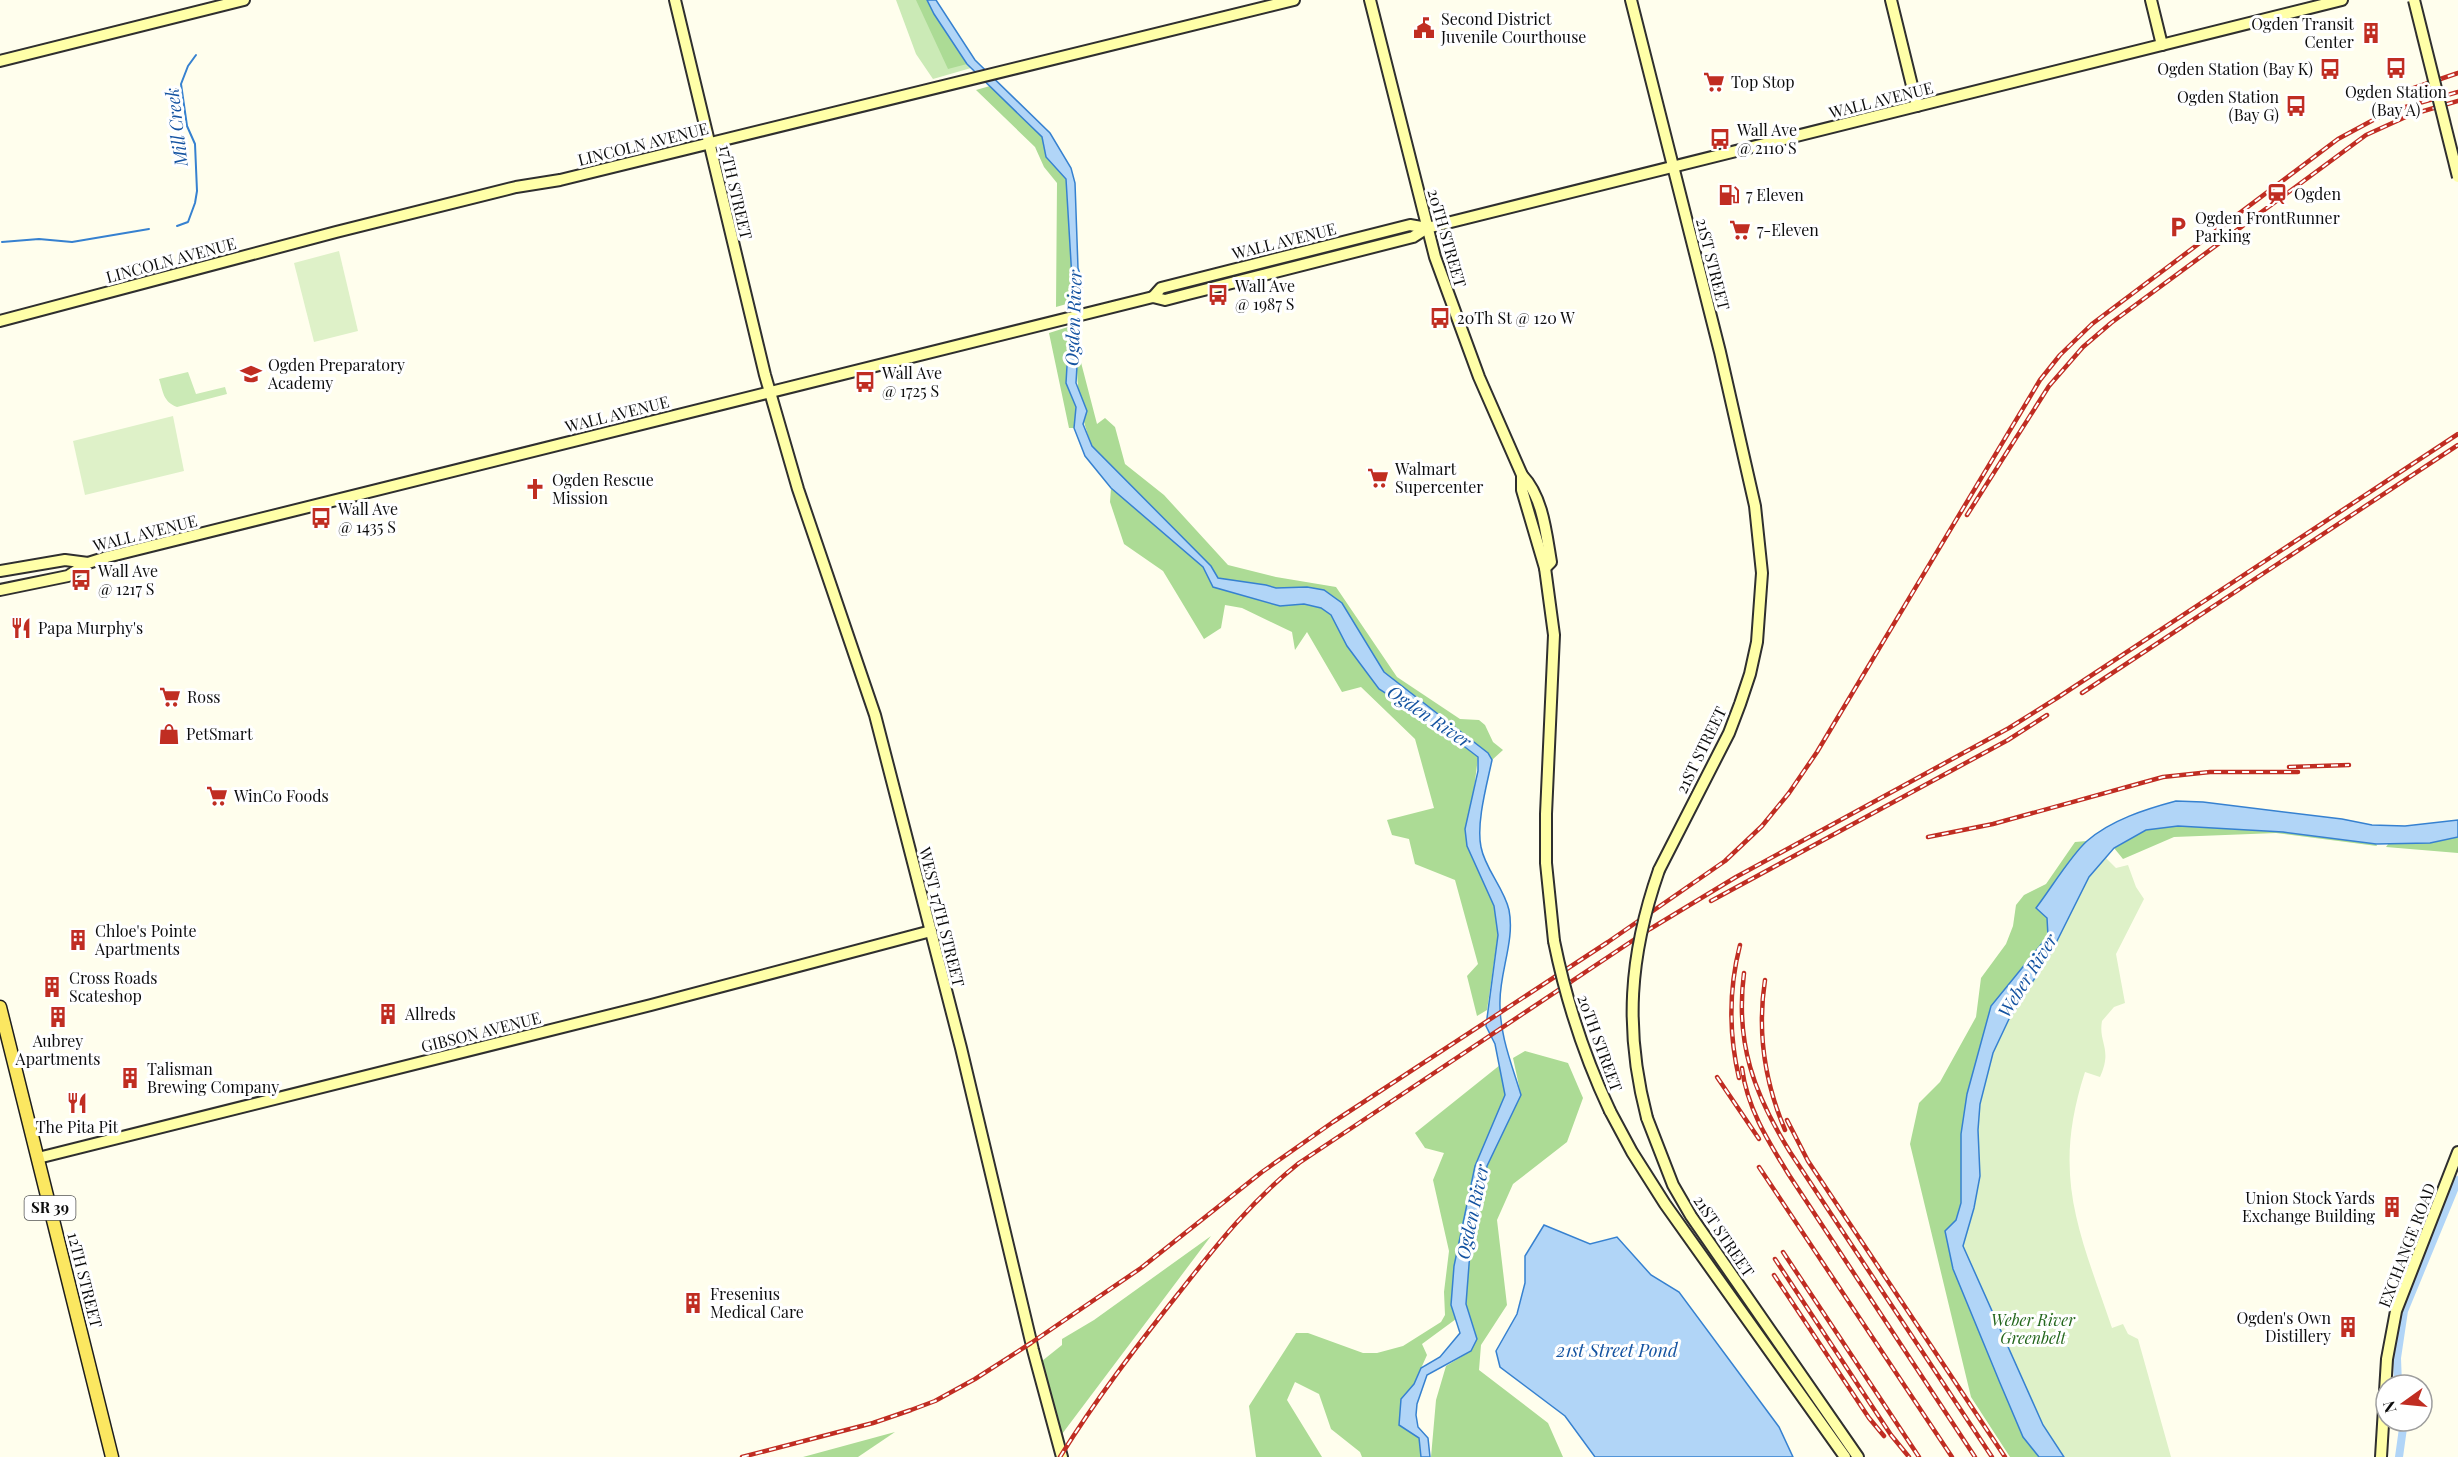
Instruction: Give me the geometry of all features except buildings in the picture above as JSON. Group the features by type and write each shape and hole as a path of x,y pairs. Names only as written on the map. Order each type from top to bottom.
{"main road":[{"path":"0,61 244,0"},
{"name":"17TH STREET","path":"675,0 765,375 771,391"},
{"name":"LINCOLN AVENUE","path":"0,321 516,187 560,180 1294,0"},
{"name":"20TH STREET","path":"1370,0 1427,228 1462,334 1522,475 1530,484 1538,502 1551,562 1545,568"},
{"name":"21ST STREET","path":"1631,0 1720,352 1755,506 1762,573 1757,642 1740,704 1729,733 1659,870 1639,934 1632,997 1634,1061 1647,1118 1673,1185 1691,1216 1858,1457"},
{"path":"1892,0 1917,106"},
{"path":"2151,0 2162,45"},
{"name":"WALL AVENUE","path":"0,590 68,576 88,563 1098,310 1153,297 1165,300 1413,237 1427,228 2342,0"},
{"path":"2414,0 2458,177"},
{"name":"WEST 17TH STREET","path":"771,391 798,489 875,715 931,931 1031,1343 1062,1457"},
{"name":"20TH STREET","path":"1522,475 1522,490 1545,568 1554,635 1546,863 1554,941 1576,1031 1610,1111 1632,1152 1665,1204 1845,1457"},
{"name":"WALL AVENUE","path":"0,571 65,560 88,563"},
{"name":"GIBSON AVENUE","path":"38,1158 651,1005 931,931"},
{"name":"12TH STREET","path":"0,1007 112,1457"},
{"name":"EXCHANGE ROAD","path":"2381,1457 2386,1359 2396,1311 2458,1152"}],"green space":[{"path":"896,0 927,0 971,68 933,79 916,54"},
{"path":"916,0 927,0 967,64 948,69"},
{"path":"990,86 1042,137 1046,157 1066,179 1072,279 1070,303 1056,307 1057,183 1044,167 1035,147 976,90"},
{"path":"339,251 358,331 314,342 294,263"},
{"path":"1068,327 1066,383 1076,407 1074,428 1069,428 1049,333"},
{"path":"1077,347 1097,424 1105,418 1115,427 1125,464 1164,495 1228,565 1276,577 1336,587 1397,677 1460,719 1479,720 1485,725 1493,742 1503,750 1492,760 1488,753 1384,672 1342,603 1307,588 1276,588 1218,578 1211,566 1092,446 1079,397"},
{"path":"188,372 196,394 225,387 227,394 177,407 172,405 164,396 159,379"},
{"path":"173,416 184,471 85,495 73,441"},
{"path":"1111,488 1203,567 1213,587 1280,606 1304,604 1321,608 1331,615 1347,646 1444,731 1478,757 1467,846 1494,906 1498,935 1487,1010 1477,1016 1467,976 1478,964 1455,880 1415,864 1409,839 1392,835 1387,820 1434,808 1415,739 1361,687 1342,692 1307,632 1295,650 1292,632 1242,608 1225,605 1221,628 1204,639 1163,571 1124,544 1110,502"},
{"path":"2178,826 2283,832 2376,844 2377,846 2276,833 2174,837 2123,859 2114,848 2146,830"},
{"path":"2458,837 2458,853 2386,847 2389,843 2430,843"},
{"name":"Weber River Greenbelt","path":"2087,841 2037,908 2047,918 2049,936 1991,1006 1985,1028 1961,1203 1956,1220 1979,1330 2023,1437 2039,1457 2010,1457 1971,1397 1910,1144 1919,1103 1940,1082 1976,1017 1981,978 2006,944 2013,926 2016,905 2024,895 2046,884 2075,842"},
{"path":"2106,858 2116,868 2128,865 2136,887 2144,899 2116,954 2125,1003 2114,1007 2102,1021 2104,1067 2100,1077 2085,1072 2075,1109 2070,1142 2073,1203 2089,1262 2112,1328 2123,1324 2128,1334 2138,1339 2171,1457 2064,1457 2043,1425 1963,1246 1980,1176 1978,1130 1980,1103 1993,1053 2009,1019 2052,951 2089,877"},
{"path":"1525,1051 1568,1063 1583,1098 1567,1142 1513,1184 1497,1220 1507,1305 1481,1345 1479,1370 1548,1423 1563,1457 1431,1457 1436,1400 1446,1366 1471,1351 1477,1339 1466,1304 1471,1239 1487,1166 1521,1095 1513,1058"},
{"path":"1500,1065 1505,1095 1475,1166 1451,1305 1456,1319 1422,1344 1427,1355 1414,1384 1401,1399 1419,1438 1421,1457 1362,1457 1360,1452 1331,1429 1319,1394 1295,1382 1287,1400 1322,1457 1256,1457 1249,1406 1296,1333 1308,1333 1363,1353 1377,1353 1403,1346 1441,1322 1445,1315 1444,1292 1449,1251 1433,1180 1444,1153 1425,1148 1415,1133"},
{"path":"1211,1236 1062,1434 1042,1361 1062,1345 1062,1339 1094,1320"},
{"path":"895,1432 858,1457 803,1457"}],"water":[{"name":"Ogden River","path":"927,0 936,0 975,60 1050,133 1071,168 1075,183 1078,268 1082,281 1076,383 1087,411 1083,424 1092,446 1211,566 1218,578 1276,588 1307,587 1324,590 1342,603 1384,672 1488,753 1492,760 1483,804 1480,837 1483,855 1509,910 1510,933 1501,990 1500,1013 1507,1049 1521,1095 1487,1166 1471,1239 1466,1304 1477,1339 1471,1351 1427,1375 1417,1404 1418,1427 1428,1438 1430,1457 1421,1457 1419,1438 1399,1425 1401,1399 1414,1384 1421,1368 1440,1357 1460,1333 1451,1305 1454,1266 1475,1166 1505,1095 1495,1044 1486,1026 1498,935 1494,906 1467,846 1465,829 1478,771 1478,757 1444,731 1379,689 1347,646 1331,615 1321,608 1304,604 1280,606 1213,587 1203,567 1111,488 1085,456 1074,428 1076,407 1066,383 1072,279 1066,179 1046,157 1042,137 967,64"},
{"name":"Weber River","path":"2176,801 2203,802 2342,819 2372,825 2405,826 2458,820 2458,837 2430,843 2376,844 2283,832 2178,826 2146,830 2114,848 2089,877 2052,951 2009,1019 1993,1053 1980,1104 1978,1130 1980,1176 1963,1246 2043,1425 2064,1457 2039,1457 2023,1437 2000,1383 1953,1269 1945,1231 1956,1220 1961,1203 1961,1134 1967,1094 1991,1006 2048,936 2047,918 2036,908 2074,855 2096,834 2118,821"},
{"name":"21st Street Pond","path":"1544,1225 1590,1244 1617,1237 1651,1275 1679,1292 1779,1427 1793,1457 1595,1457 1565,1416 1500,1367 1496,1351 1517,1314 1525,1283 1525,1256"}],"waterway":[{"name":"Mill Creek","path":"177,226 188,222 197,191 195,144 187,126 181,84 188,66 196,55"},
{"name":"Mill Creek","path":"2,242 39,239 72,242 149,229"},
{"path":"2398,1373 2397,1358 2404,1311 2458,1180"},
{"path":"2399,1457 2402,1433"}],"railway":[{"path":"2408,90 2458,73"},
{"path":"742,1457 873,1423 935,1401 975,1379 1141,1268 1262,1172 1333,1122 1608,942 1725,861 1762,826 1789,793 1817,752 2040,380 2060,355 2092,324 2338,139 2388,112 2458,92"},
{"path":"1967,515 2049,386 2083,347 2111,323 2366,135 2410,115 2458,101"},
{"path":"1060,1457 1117,1374 1206,1259 1250,1208 1299,1163 1650,929 1736,877 2009,728 2458,434"},
{"path":"2082,693 2458,445"},
{"path":"1711,901 2008,740 2047,715"},
{"path":"2289,767 2349,765"},
{"path":"1928,837 1993,824 2163,777 2210,772 2298,772"},
{"path":"1739,1078 1733,1045 1732,995 1740,945"},
{"path":"1744,973 1742,1022 1745,1045 1757,1088 1777,1131 1992,1457"},
{"path":"1765,980 1762,1019 1765,1057 1772,1094 1785,1130"},
{"path":"1742,1068 1748,1097 1774,1150 1975,1457"},
{"path":"1717,1077 1759,1139"},
{"path":"1787,1120 1808,1161 2005,1457"},
{"path":"1759,1167 1952,1457"},
{"path":"1783,1252 1919,1457"},
{"path":"1775,1259 1891,1435 1909,1457"},
{"path":"1774,1275 1869,1418 1884,1436"}],"place":[{"name":"Second District Juvenile Courthouse","path":"1424,28"},
{"name":"Ogden Transit Center","path":"2371,33"},
{"name":"Ogden Station (Bay A)","path":"2396,68"},
{"name":"Ogden Station (Bay K)","path":"2330,69"},
{"name":"Top Stop","path":"1714,82"},
{"name":"Ogden Station (Bay G)","path":"2296,106"},
{"name":"Wall Ave @ 2110 S","path":"1720,139"},
{"name":"Ogden","path":"2277,194"},
{"name":"7 Eleven","path":"1729,195"},
{"name":"Ogden FrontRunner Parking","path":"2178,227"},
{"name":"7-Eleven","path":"1740,230"},
{"name":"Wall Ave @ 1987 S","path":"1218,295"},
{"name":"20Th St @ 120 W","path":"1440,318"},
{"name":"Ogden Preparatory Academy","path":"251,374"},
{"name":"Wall Ave @ 1725 S","path":"865,382"},
{"name":"Walmart Supercenter","path":"1378,478"},
{"name":"Ogden Rescue Mission","path":"535,489"},
{"name":"Wall Ave @ 1435 S","path":"321,518"},
{"name":"Wall Ave @ 1217 S","path":"81,580"},
{"name":"Papa Murphy's","path":"21,628"},
{"name":"Ross","path":"170,697"},
{"name":"PetSmart","path":"169,734"},
{"name":"WinCo Foods","path":"217,796"},
{"name":"Chloe's Pointe Apartments","path":"78,940"},
{"name":"Cross Roads Scateshop","path":"52,987"},
{"name":"Allreds","path":"388,1014"},
{"name":"Aubrey Apartments","path":"58,1017"},
{"name":"Talisman Brewing Company","path":"130,1078"},
{"name":"The Pita Pit","path":"77,1103"},
{"name":"Union Stock Yards Exchange Building","path":"2392,1207"},
{"name":"Fresenius Medical Care","path":"693,1303"},
{"name":"Ogden's Own Distillery","path":"2348,1327"}]}
